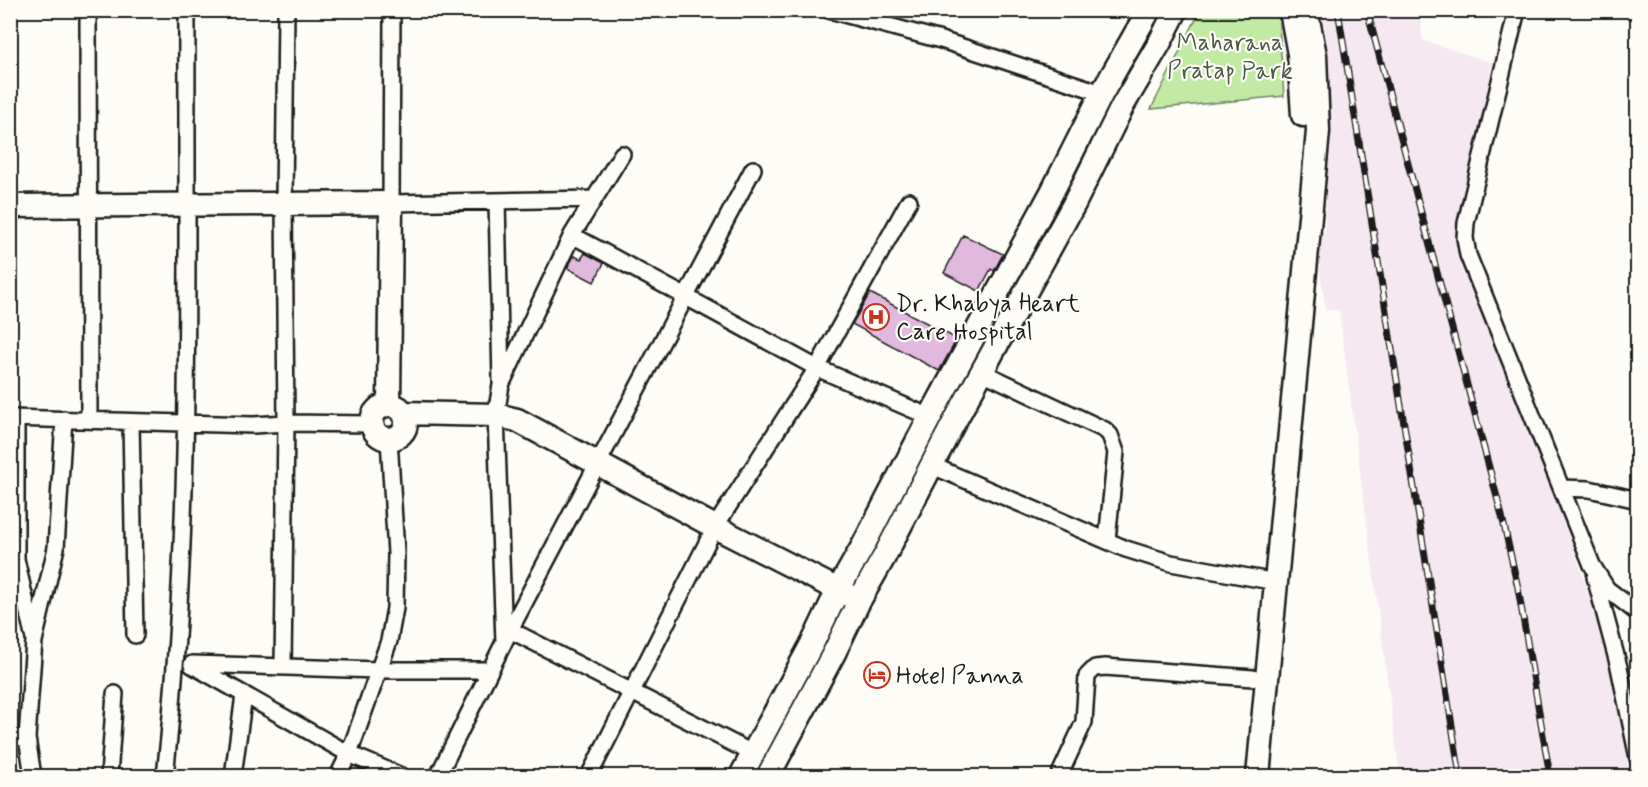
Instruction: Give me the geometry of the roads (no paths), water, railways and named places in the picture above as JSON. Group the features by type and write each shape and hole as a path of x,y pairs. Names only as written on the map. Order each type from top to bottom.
{"main road":[{"path":"741,777 930,417 1053,192 1102,93 1149,10"},
{"path":"768,777 859,601 1074,204 1123,105 1176,10"},
{"path":"1258,777 1269,581 1304,131 1299,54 1290,10"},
{"path":"1246,777 1253,678 1269,581 1318,131 1315,55 1306,10"},
{"path":"10,206 391,203 397,409 406,425 400,435 380,432 374,413 378,408 397,409 496,415 517,420 714,527 859,601"}],"street":[{"path":"88,10 89,420"},
{"path":"165,777 177,656 186,423 187,10"},
{"path":"283,667 286,423 284,204 286,10"},
{"path":"392,10 391,203 594,200"},
{"path":"829,10 941,40 1102,93"},
{"path":"1517,10 1466,223 1465,238 1468,255 1592,565 1619,667 1638,758"},
{"path":"501,385 572,235 622,154"},
{"path":"438,777 507,637 753,169"},
{"path":"497,201 501,385 496,415 507,637"},
{"path":"589,777 714,527 817,368 909,201"},
{"path":"572,235 817,368 930,417"},
{"path":"981,372 1105,430 1110,435 1116,452 1107,540"},
{"path":"34,640 16,559 13,418 253,425 286,423 380,432 396,553 395,608 389,640 349,754 338,777"},
{"path":"33,777 27,738 34,640 56,548 64,419"},
{"path":"131,422 135,636"},
{"path":"933,466 1126,549 1171,563 1269,581"},
{"path":"1562,488 1589,489 1638,500"},
{"path":"1592,565 1607,588 1638,613"},
{"path":"507,637 632,691 752,753"},
{"path":"177,656 349,754 401,777"},
{"path":"192,664 378,670 490,670"},
{"path":"1059,777 1081,732 1084,722 1087,676 1095,669 1105,667 1253,678"},
{"path":"109,777 116,694"},
{"path":"233,777 244,695"},
{"path":"10,737 27,738"}],"railway":[{"path":"1338,10 1460,776"},
{"path":"1367,10 1502,516 1518,588 1550,776"}],"place":[{"name":"Dr. Khabya Heart Care Hospital","path":"876,317"},
{"name":"Hotel Panna","path":"877,675"}],"park label":[{"name":"Maharana Pratap Park","path":"1230,56"}]}
